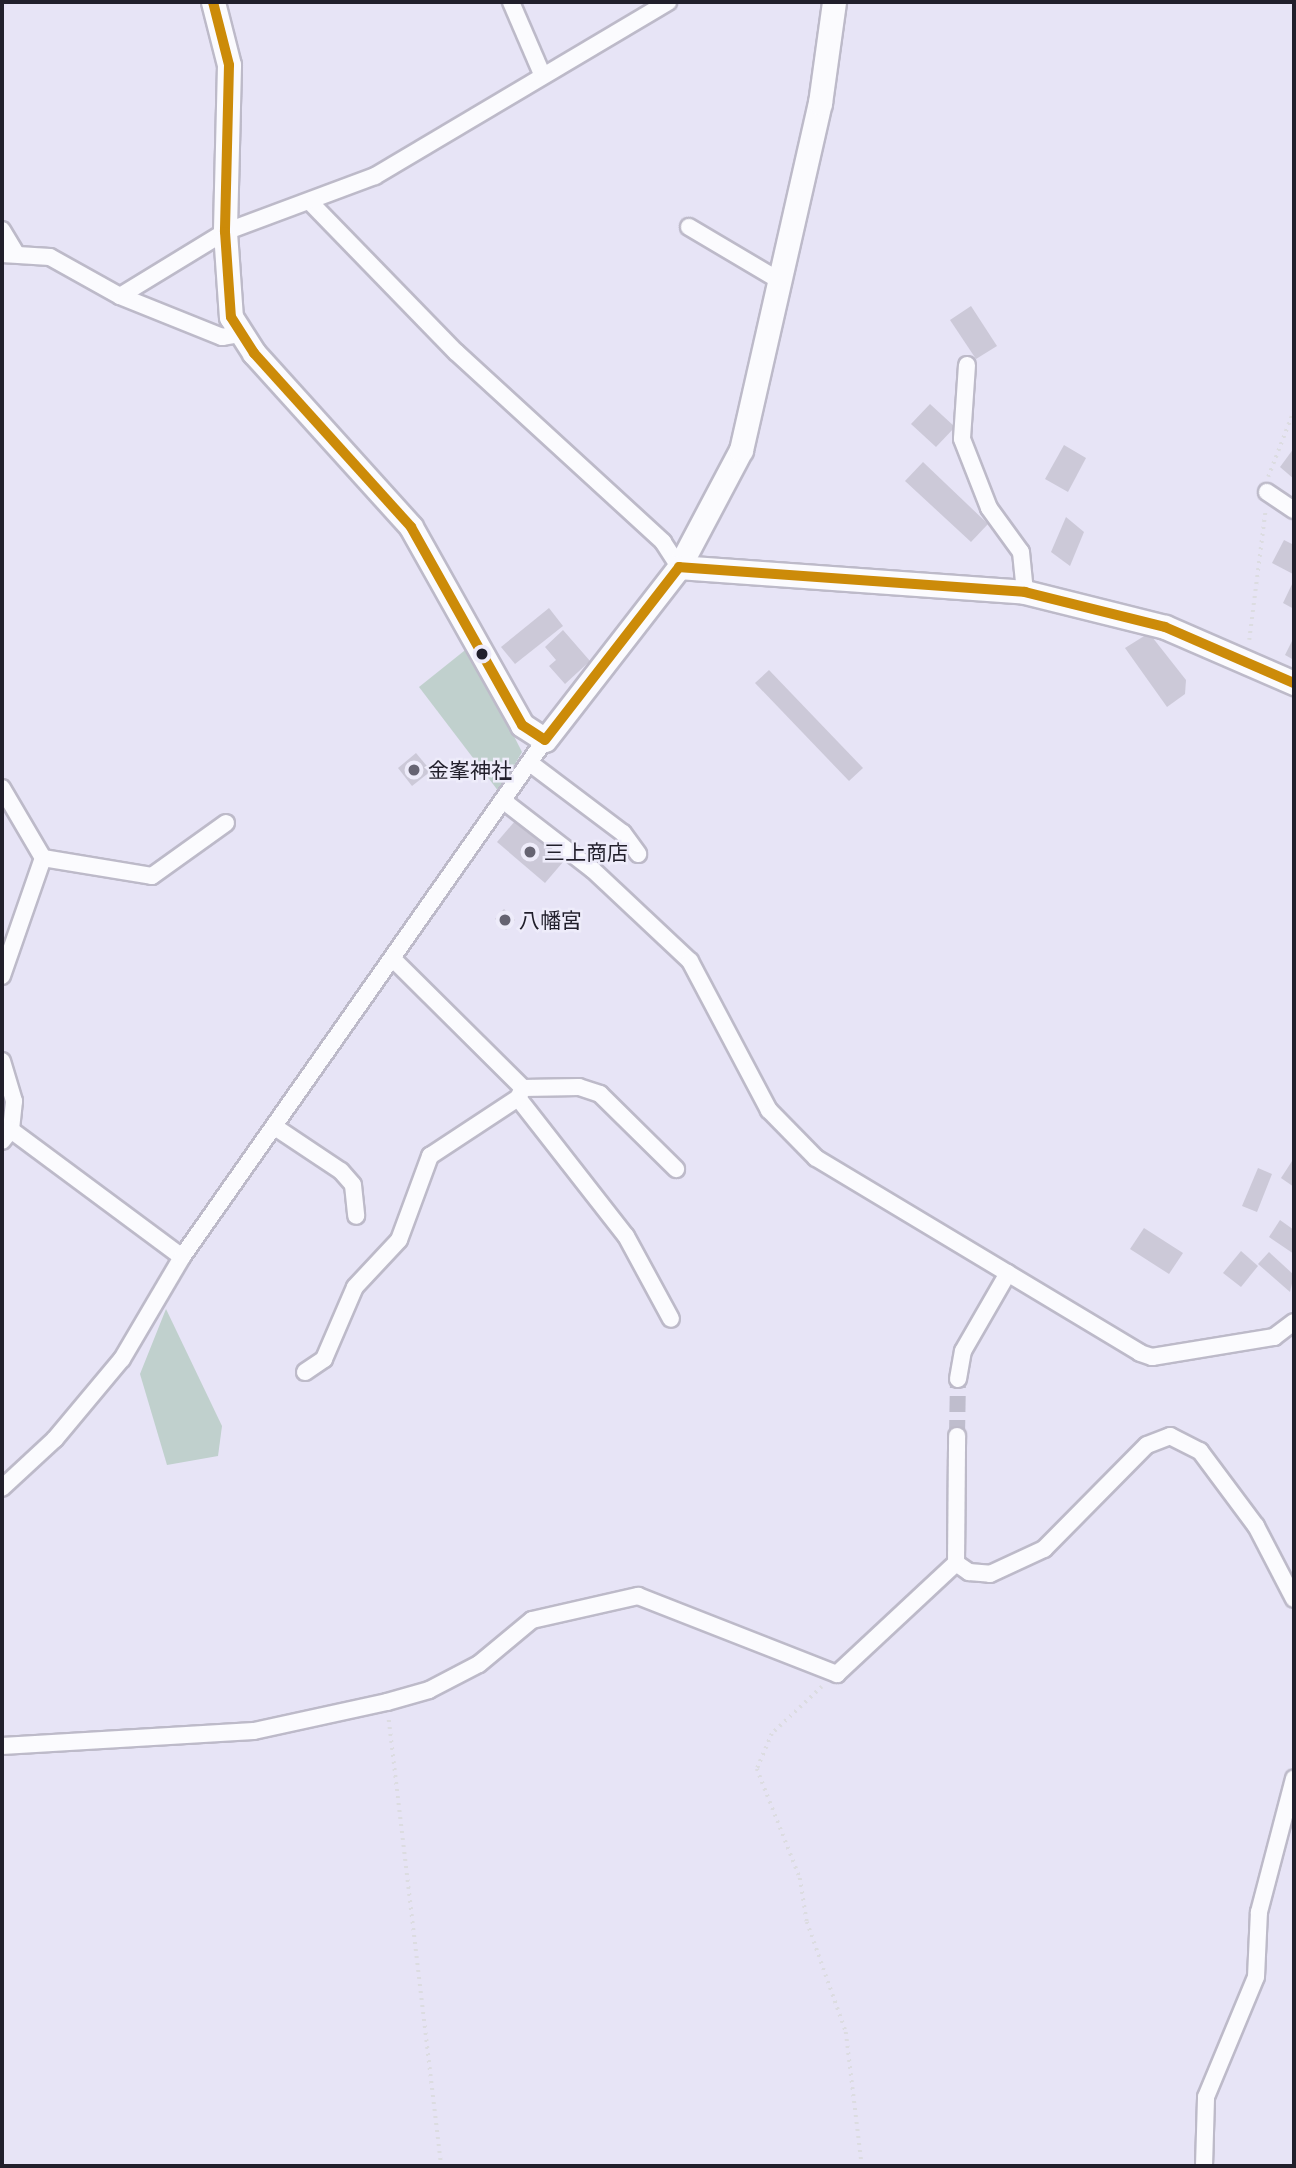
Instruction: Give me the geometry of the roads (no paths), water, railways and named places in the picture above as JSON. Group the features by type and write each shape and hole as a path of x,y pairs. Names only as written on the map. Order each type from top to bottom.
{"main road":[{"path":"213,2 229,65 226,294 239,334 411,527 522,725 544,740 679,567 741,450 782,282 834,2"},
{"path":"679,567 1025,593 1166,627 1245,659 1294,683"}],"street":[{"path":"511,2 542,74"},
{"path":"120,296 225,232 375,176 542,74 668,2"},
{"path":"310,202 456,352 663,542 679,567"},
{"path":"690,227 782,282"},
{"path":"2,230 8,253 50,257 120,296 222,337 239,334"},
{"path":"967,365 962,439 989,508 1021,552 1025,593"},
{"path":"1267,492 1294,510"},
{"path":"2,1488 55,1439 122,1359 182,1257 505,802 544,740"},
{"path":"530,763 624,834 638,854"},
{"path":"2,788 43,858 2,976"},
{"path":"505,802 593,870 690,961 769,1110 816,1158 1152,1357 1274,1337 1294,1322"},
{"path":"43,858 152,876 226,824"},
{"path":"393,959 521,1093 626,1236 671,1319"},
{"path":"2,1061 14,1101 6,1135 182,1257"},
{"path":"305,1372 324,1359 355,1287 399,1240 429,1156 521,1093 579,1087 600,1094 676,1169"},
{"path":"275,1127 341,1171 353,1185 356,1216"},
{"path":"958,1379 963,1351 1008,1273"},
{"path":"2,1746 254,1731 387,1702 429,1690 480,1664 532,1620 638,1596 837,1674 956,1563 957,1436"},
{"path":"956,1563 969,1572 990,1574 1044,1549 1147,1445 1170,1436 1200,1451 1256,1526 1294,1599"},
{"path":"1204,2166 1206,2097 1256,1977 1259,1912 1294,1779"}],"tunnel":[{"path":"957,1436 958,1379"}],"place":[{"name":"金峯神社","path":"414,770"},
{"name":"三上商店","path":"530,852"},
{"name":"八幡宮","path":"505,920"}]}
